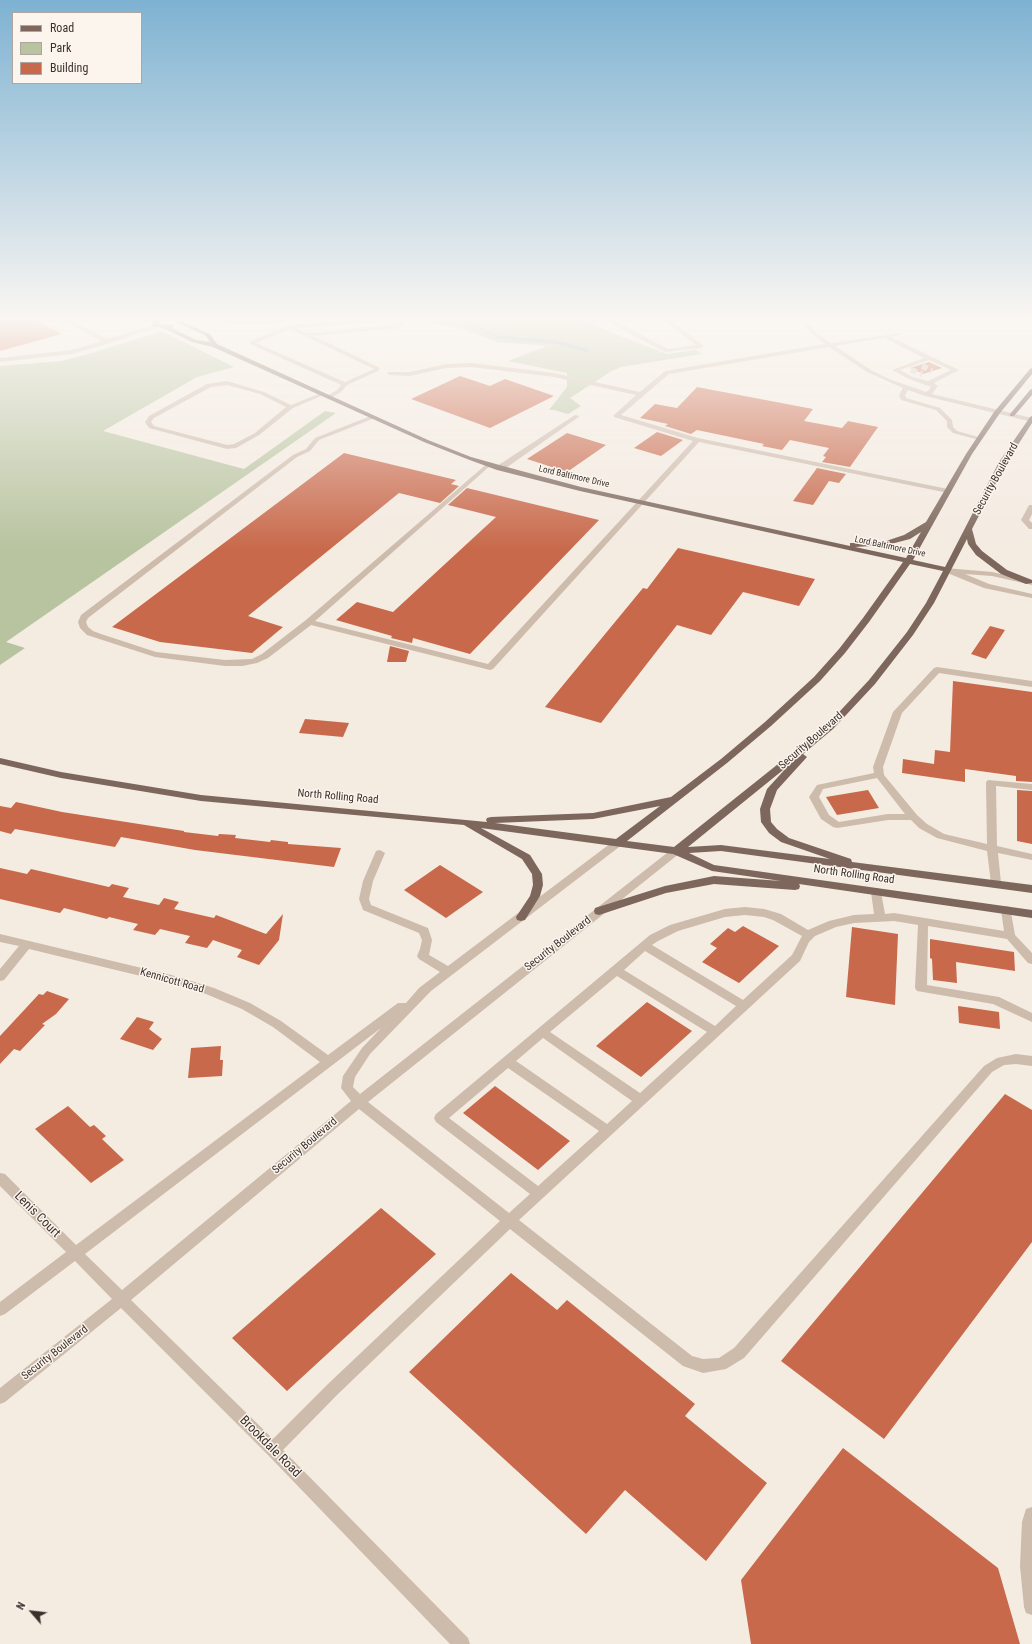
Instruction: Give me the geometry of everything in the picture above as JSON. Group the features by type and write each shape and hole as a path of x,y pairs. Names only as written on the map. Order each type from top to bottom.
{"main road":[{"name":"Lord Baltimore Drive","path":"328,396 426,441 500,468 572,487 948,570"},
{"path":"619,842 768,724 817,679 866,620 908,561 979,438 1011,396"},
{"path":"1012,415 1029,396"},
{"name":"Security Boulevard","path":"676,851 830,727 872,682 910,633 930,603 1003,462 1032,419"},
{"path":"836,545 887,543 907,536 928,524"},
{"path":"968,529 972,544 979,553 1004,572 1031,583"},
{"path":"830,727 772,789 765,809 766,822 773,831 785,840 870,868"},
{"name":"North Rolling Road","path":"0,761 90,780 202,798 464,822 676,851 721,848 996,883 1032,889"},
{"path":"464,822 593,816 675,799"},
{"path":"464,822 526,857 536,874 538,885 535,896 521,918"},
{"name":"North Rolling Road","path":"676,851 712,868 1032,914"},
{"path":"599,911 665,890 714,880 876,892"}],"street":[{"path":"190,396 151,417 148,422 151,427 227,447 236,446 257,434 291,407 324,396"},
{"path":"268,396 291,407"},
{"path":"639,396 616,416 697,440 948,490"},
{"path":"902,396 903,399 938,410 950,421 950,428 955,432 979,438"},
{"path":"930,396 1032,419"},
{"path":"500,468 577,416"},
{"path":"373,417 317,439 308,450 295,456 84,617 82,622 84,628 90,633 155,654 225,663 254,661 264,656 310,622 489,464"},
{"path":"310,622 490,667 697,440"},
{"path":"1032,507 1025,520 1032,527"},
{"name":"Lord Baltimore Drive","path":"948,570 992,574 1031,583"},
{"name":"Lord Baltimore Drive","path":"948,570 987,586 1032,596"},
{"path":"1032,684 937,670 898,712 880,756 878,767 879,775 913,817 924,826 941,836 1032,856"},
{"path":"879,775 820,787 814,797 825,818 837,825 888,817 913,817"},
{"path":"996,883 992,848 991,782 1032,787"},
{"path":"0,1310 521,918 619,842"},
{"name":"Security Boulevard","path":"0,1396 122,1299 359,1102 676,851"},
{"path":"380,853 368,881 364,899 367,907 424,931 427,940 426,949 423,956 448,972"},
{"path":"876,892 880,917"},
{"path":"1006,910 1010,936 1032,960"},
{"path":"539,1194 440,1118 654,938 674,928 724,913 745,911 764,913 777,917 810,935"},
{"path":"273,1450 333,1389 470,1257 796,958 804,941 811,933 840,922 854,919 880,917 1010,936"},
{"path":"923,923 921,988 995,1000 1032,1018"},
{"name":"Kennicott Road","path":"0,938 174,980 210,991 246,1006 278,1024 329,1062"},
{"path":"0,977 28,944"},
{"path":"645,946 744,1006"},
{"path":"616,970 716,1032"},
{"path":"428,987 356,1063 349,1076 346,1088 359,1102 688,1361 703,1366 721,1364 739,1353 988,1069 1001,1061 1016,1059 1032,1061"},
{"path":"542,1032 641,1100"},
{"path":"508,1061 608,1131"},
{"name":"Lenis Court","path":"0,1178 75,1253"},
{"name":"Brookdale Road","path":"75,1253 273,1450 462,1644"},
{"path":"1032,1515 1030,1522 1028,1566 1032,1608"}],"green space":[{"path":"0,396 164,396 103,431 244,469 325,411 336,413 6,642 25,648 0,665"},
{"path":"560,396 574,396 570,398 581,406 568,414 549,410"}],"building":[{"path":"418,396 554,396 490,428 411,399"},
{"path":"689,396 743,396 813,409 804,421 842,428 848,421 878,427 850,467 822,462 826,457 823,456 829,448 790,440 782,450 762,446 764,444 697,430 691,434 665,426 668,424 640,418 655,404 677,408"},
{"path":"657,432 683,440 661,456 634,448"},
{"path":"567,433 606,445 567,472 527,459"},
{"path":"344,453 456,480 451,484 459,486 440,503 399,493 248,616 283,627 252,653 160,642 112,627"},
{"path":"817,468 846,474 839,483 829,481 813,505 793,501"},
{"path":"467,488 599,520 470,654 413,638 412,643 391,638 392,636 336,620 357,602 393,612 496,517 448,505"},
{"path":"678,548 815,579 799,606 743,592 711,635 677,625 601,723 545,707 643,588 647,589"},
{"path":"990,626 1005,630 986,659 971,654"},
{"path":"390,646 409,651 406,662 387,662"},
{"path":"953,681 1032,692 1032,782 1016,781 1016,776 965,769 965,782 902,773 903,759 934,764 935,750 950,752"},
{"path":"305,719 349,723 343,737 299,733"},
{"path":"868,790 879,808 837,815 826,797"},
{"path":"1017,790 1032,791 1032,844 1017,841"},
{"path":"16,802 62,812 184,832 218,836 219,834 236,835 235,838 270,842 271,840 288,842 288,844 341,848 334,867 195,850 121,837 115,847 15,829 11,834 0,831 0,806 11,808"},
{"path":"440,865 483,892 446,918 404,890"},
{"path":"0,868 27,874 31,869 109,887 112,884 129,888 123,897 159,905 164,898 179,902 174,909 214,918 216,915 266,934 283,914 279,940 259,965 237,957 242,950 213,940 207,948 185,943 190,936 160,929 155,935 133,930 138,924 109,917 107,919 64,908 60,913 0,899"},
{"path":"743,926 779,946 739,983 702,962 717,948 710,944 728,928 735,932"},
{"path":"852,927 898,934 895,1005 846,997"},
{"path":"930,939 1014,952 1015,971 956,962 957,983 933,980 932,959 930,958"},
{"path":"47,991 69,999 56,1014 42,1024 45,1025 20,1051 14,1049 0,1064 0,1036 39,994 43,995"},
{"path":"647,1002 692,1031 641,1077 596,1046"},
{"path":"958,1006 999,1012 1000,1029 959,1023"},
{"path":"137,1017 154,1022 149,1029 162,1039 153,1050 120,1039"},
{"path":"221,1046 220,1060 223,1060 222,1076 188,1078 191,1048"},
{"path":"495,1086 570,1141 538,1170 463,1113"},
{"path":"1005,1094 1032,1110 1032,1242 884,1439 781,1361"},
{"path":"68,1106 90,1127 94,1125 106,1136 102,1139 124,1160 91,1183 35,1129"},
{"path":"381,1208 436,1254 287,1391 232,1338"},
{"path":"511,1273 557,1310 567,1300 695,1404 685,1416 767,1483 706,1561 625,1490 586,1534 409,1372"},
{"path":"843,1448 998,1568 1020,1644 751,1644 741,1580"}]}
